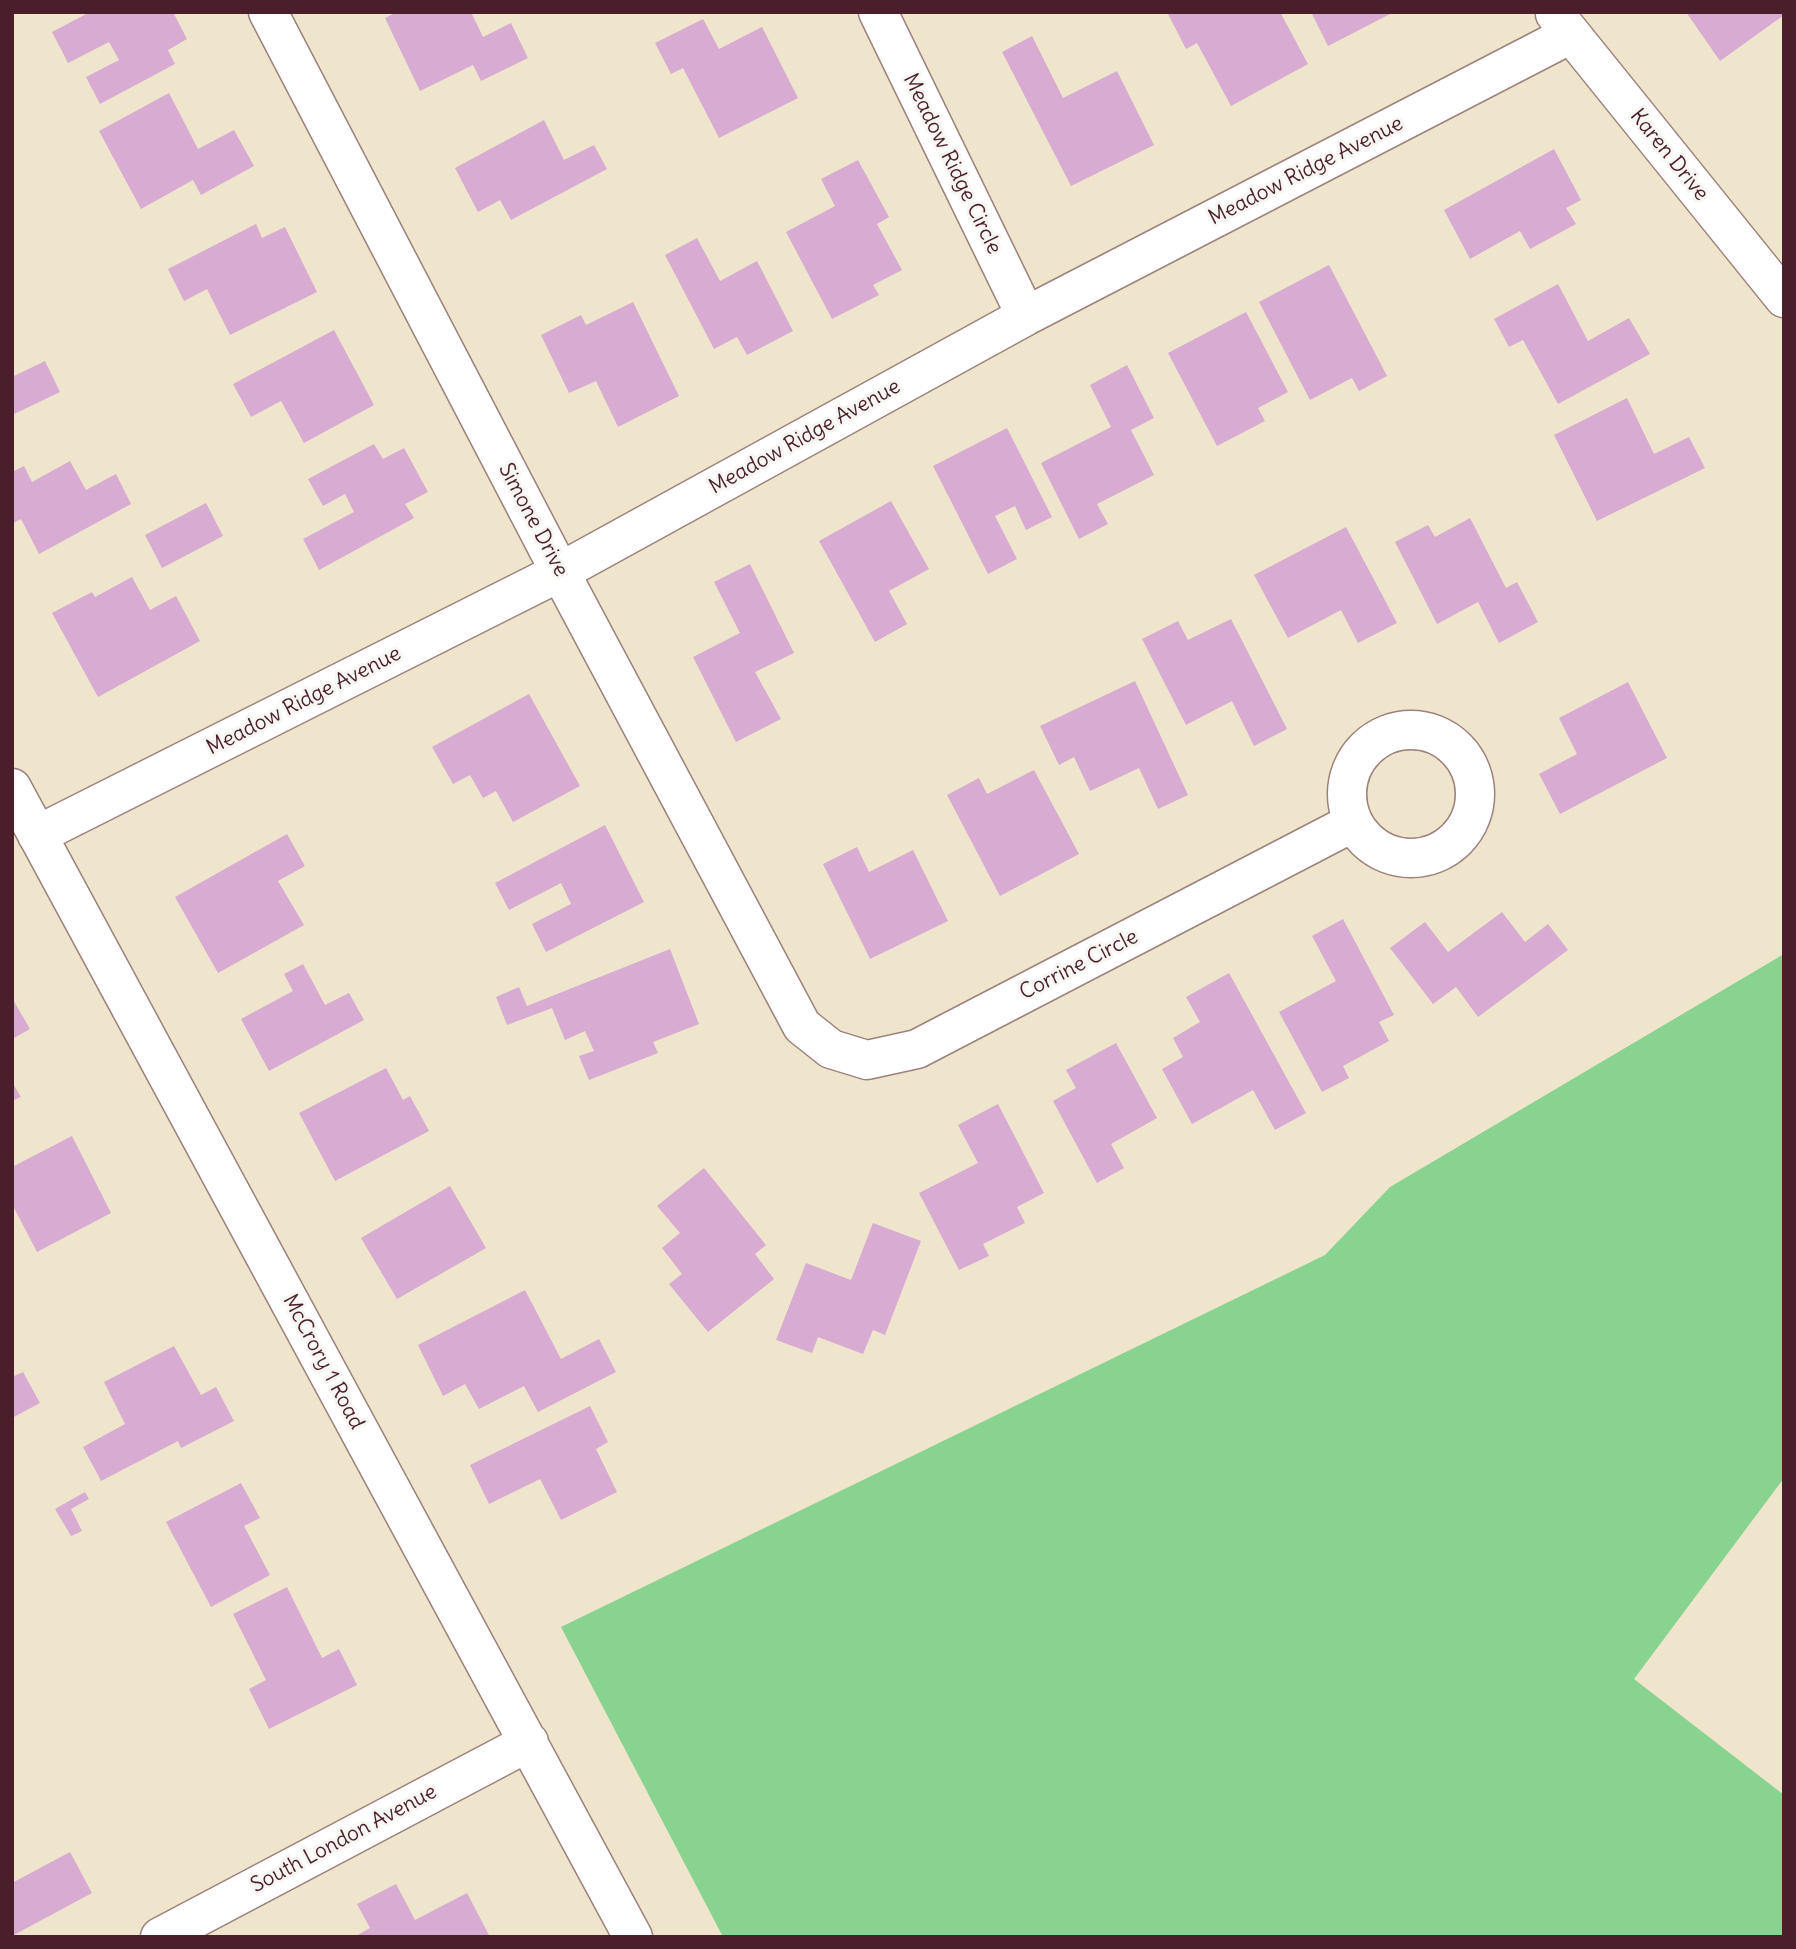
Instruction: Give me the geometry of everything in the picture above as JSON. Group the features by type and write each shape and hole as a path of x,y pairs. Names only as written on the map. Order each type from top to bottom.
{"street":[{"name":"Simone Drive","path":"268,12 560,572 802,1026"},
{"name":"Meadow Ridge Circle","path":"878,12 1026,316"},
{"name":"Meadow Ridge Avenue","path":"37,835 560,572 1562,23"},
{"name":"Karen Drive","path":"1562,23 1784,298"},
{"name":"McCrory 1 Road","path":"12,788 633,1937"},
{"name":"Corrine Circle","path":"802,1026 831,1049 867,1060 917,1049 1352,823"},
{"name":"South London Avenue","path":"160,1937 529,1742"}],"green space":[{"path":"1784,954 1784,1478 1634,1679 1784,1795 1784,1937 723,1937 561,1627 1325,1255 1390,1187"}],"building":[{"path":"90,12 173,12 187,39 168,50 175,64 100,104 86,77 119,60 109,42 68,63 52,32"},
{"path":"397,12 471,12 483,37 511,23 528,58 481,81 473,65 420,91 385,18"},
{"path":"1167,12 1280,12 1308,64 1231,106 1197,43 1186,49"},
{"path":"1311,12 1394,12 1328,46"},
{"path":"1686,12 1784,12 1784,15 1720,61"},
{"path":"703,19 719,49 762,27 798,98 719,138 683,68 671,74 655,43"},
{"path":"1032,36 1063,98 1117,71 1154,145 1071,186 1002,52"},
{"path":"169,93 198,149 234,130 254,166 201,195 193,180 141,209 99,131"},
{"path":"544,120 564,160 594,145 607,169 511,220 500,200 478,212 455,168"},
{"path":"1554,149 1581,200 1566,208 1576,224 1530,249 1520,231 1470,259 1444,210"},
{"path":"858,160 889,217 877,224 902,270 873,285 879,295 832,319 786,232 835,206 821,179"},
{"path":"256,224 262,238 285,227 317,292 230,335 207,289 184,301 168,269"},
{"path":"697,238 720,281 757,261 793,331 747,355 737,337 714,349 665,255"},
{"path":"1329,265 1387,376 1359,391 1352,378 1310,400 1259,302"},
{"path":"1558,284 1588,341 1629,318 1650,354 1558,404 1523,340 1509,347 1494,319"},
{"path":"633,302 679,396 618,427 596,381 569,393 541,335 581,315 586,325"},
{"path":"1246,312 1288,392 1258,408 1265,421 1217,446 1168,353"},
{"path":"334,330 374,405 304,443 281,401 251,417 233,384"},
{"path":"45,361 60,392 12,415 12,377"},
{"path":"1127,365 1154,418 1131,430 1154,475 1097,504 1108,524 1079,539 1041,463 1111,427 1090,385"},
{"path":"1627,398 1654,454 1689,437 1705,468 1597,521 1554,435"},
{"path":"1007,428 1052,517 1026,530 1015,506 995,516 1017,559 988,574 933,466"},
{"path":"374,444 383,459 404,448 428,492 405,504 414,518 319,570 303,539 354,512 345,494 323,506 308,479"},
{"path":"70,461 86,490 116,474 131,504 39,554 21,519 12,524 12,472 24,466 32,482"},
{"path":"891,501 929,569 889,591 907,624 875,642 819,541"},
{"path":"206,503 223,536 162,568 145,535"},
{"path":"1470,518 1506,588 1517,582 1538,622 1499,643 1478,602 1437,624 1395,542 1428,525 1435,537"},
{"path":"1346,527 1397,623 1358,643 1341,610 1288,638 1254,575"},
{"path":"750,564 794,653 755,672 781,719 736,742 693,657 740,633 714,582"},
{"path":"132,577 150,610 176,596 200,641 98,697 52,613 92,592 95,597"},
{"path":"1231,619 1287,729 1254,746 1232,701 1186,725 1142,639 1178,621 1188,640"},
{"path":"1135,681 1188,795 1158,809 1139,768 1090,791 1074,757 1059,765 1040,726"},
{"path":"1628,682 1667,758 1560,814 1539,774 1577,754 1559,718"},
{"path":"529,694 580,786 513,822 496,791 483,798 470,775 453,784 432,747"},
{"path":"1034,770 1079,854 1000,896 947,795 979,778 987,794"},
{"path":"605,825 644,902 546,952 532,924 571,904 561,883 509,910 495,883"},
{"path":"287,834 305,866 278,881 304,925 218,973 175,897"},
{"path":"857,847 869,872 913,850 948,921 870,959 823,864"},
{"path":"1502,912 1525,942 1548,924 1568,950 1478,1017 1456,987 1433,1004 1390,948 1425,922 1448,952"},
{"path":"1343,919 1394,1015 1379,1022 1389,1041 1343,1066 1349,1078 1322,1092 1279,1012 1336,981 1312,936"},
{"path":"670,949 699,1024 653,1042 658,1053 589,1080 579,1056 594,1051 585,1031 565,1040 552,1008 507,1025 496,997 519,987 527,1006"},
{"path":"303,964 325,1005 349,993 364,1020 269,1071 241,1019 293,991 284,974"},
{"path":"1229,973 1306,1113 1275,1130 1253,1090 1192,1124 1162,1069 1183,1057 1173,1038 1200,1022 1186,997"},
{"path":"12,998 30,1029 12,1039"},
{"path":"1116,1043 1157,1118 1111,1144 1124,1168 1097,1183 1053,1101 1076,1088 1066,1070"},
{"path":"386,1068 403,1100 410,1096 429,1131 335,1181 299,1113"},
{"path":"12,1082 21,1097 12,1101"},
{"path":"998,1104 1044,1193 1017,1207 1025,1223 983,1244 989,1256 959,1270 919,1193 978,1163 958,1125"},
{"path":"72,1136 111,1213 37,1252 12,1204 12,1167"},
{"path":"704,1168 766,1245 755,1254 774,1279 708,1332 669,1284 682,1274 662,1248 680,1233 657,1206"},
{"path":"450,1186 486,1248 397,1299 361,1238"},
{"path":"873,1223 921,1241 885,1335 873,1330 863,1354 818,1337 812,1353 776,1340 806,1263 851,1280"},
{"path":"525,1290 561,1359 599,1339 616,1372 538,1412 524,1386 479,1409 465,1384 443,1396 418,1345"},
{"path":"174,1346 201,1395 216,1387 234,1421 181,1448 178,1441 101,1481 83,1447 125,1424 104,1382"},
{"path":"23,1372 40,1403 12,1418 12,1377"},
{"path":"590,1406 608,1442 596,1449 617,1492 561,1520 540,1479 489,1504 470,1465"},
{"path":"241,1483 260,1518 244,1526 270,1575 211,1607 166,1522"},
{"path":"85,1492 89,1499 71,1509 82,1531 71,1536 55,1509"},
{"path":"287,1587 322,1658 339,1649 357,1685 269,1729 249,1689 266,1680 233,1614"},
{"path":"70,1852 92,1893 12,1936 12,1883"},
{"path":"396,1884 415,1920 467,1893 490,1937 354,1937 370,1928 357,1904"}]}
